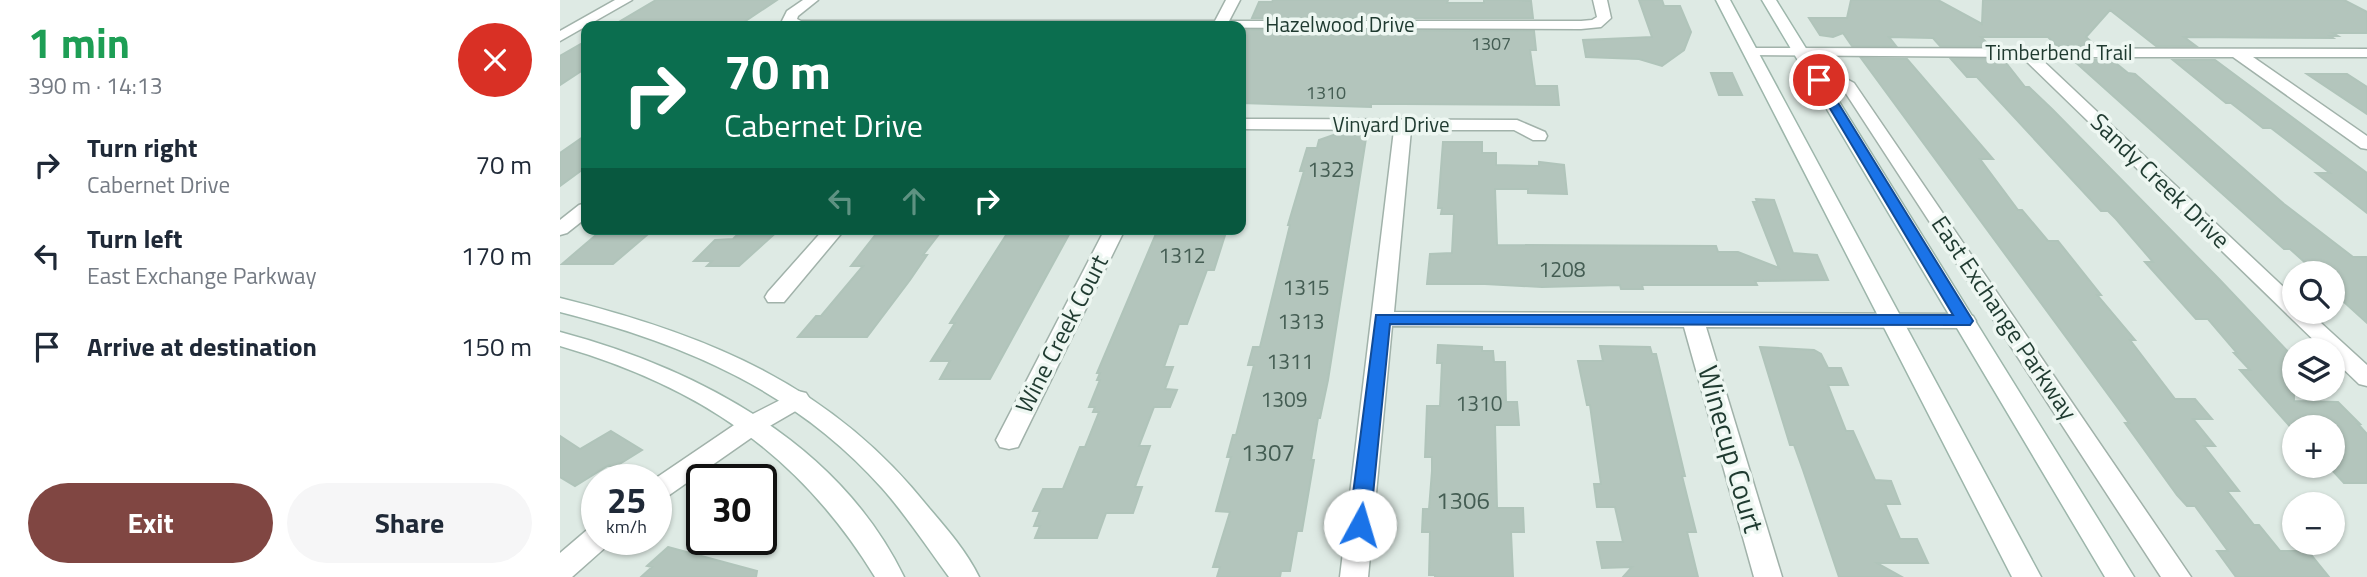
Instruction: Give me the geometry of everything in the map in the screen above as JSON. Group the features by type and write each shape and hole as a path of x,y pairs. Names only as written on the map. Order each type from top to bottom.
{"street":[{"path":"588,21 625,0"},
{"name":"Hazelwood Drive","path":"789,21 792,14 811,0"},
{"path":"1222,21 1233,0"},
{"name":"Hazelwood Drive","path":"1246,25 1581,25 1598,23 1604,18 1600,0"},
{"path":"1723,0 2026,577"},
{"name":"East Exchange Parkway","path":"1769,0 2120,577"},
{"path":"560,37 581,25"},
{"name":"Timberbend Trail","path":"1751,52 2367,53"},
{"name":"Sandy Creek Drive","path":"2026,52 2282,297"},
{"path":"2237,53 2367,144"},
{"name":"East Exchange Parkway","path":"1819,80 1839,80 1849,86 2177,577"},
{"name":"Vinyard Drive","path":"1246,124 1517,125 1539,135"},
{"path":"1354,577 1403,125"},
{"path":"560,229 581,213"},
{"path":"776,297 830,235"},
{"name":"Wine Creek Court","path":"1009,440 1112,235"},
{"path":"560,305 671,336 736,364 798,399 879,469 915,509 965,577"},
{"path":"1382,319 1965,321"},
{"name":"Winecup Court","path":"1693,320 1768,577"},
{"name":"Sandy Creek Drive","path":"2310,324 2367,379"},
{"path":"560,340 628,362 689,387 751,425 790,453 831,494 866,538 890,577"},
{"path":"672,480 751,425 798,399"},
{"path":"560,569 581,551"}],"building":[{"path":"656,0 777,0 746,21 620,21"},
{"path":"1448,0 1447,3 1484,3 1484,0 1518,0 1531,1 1533,18 1252,18 1259,2"},
{"path":"1639,0 1662,0 1664,6 1680,6 1691,32 1684,50 1662,66 1639,59 1586,57 1583,40 1652,37"},
{"path":"1851,0 1938,0 1982,24 1983,0 2344,0 2367,12 2367,33 2333,33 2338,36 2330,36 2333,38 2184,37 2196,46 2156,46 2110,10 2086,37 2096,46 2057,46 2048,37 1981,37 1990,46 1940,46 1933,38 1889,37 1896,46 1852,46 1843,33 1833,37 1820,35 1809,18 1847,18"},
{"path":"1246,30 1534,31 1536,50 1530,50 1535,86 1557,86 1559,105 1371,104 1371,107 1246,103"},
{"path":"581,44 581,71 560,85 560,56"},
{"path":"1861,58 1907,59 1993,159 1980,159 2018,210 2022,210 2048,241 2058,241 2101,295 2097,295 2135,340 2130,340 2175,399 2195,399 2212,419 2193,419 2215,446 2204,446 2239,491 2227,491 2254,525 2259,525 2282,551 2282,555 2311,555 2329,577 2236,577 2217,551 2228,551 2195,506 2187,506 2177,495 2125,423 2129,423"},
{"path":"1951,59 2003,59 2025,87 2029,87 2052,109 2282,345 2282,401 2338,402 2360,424 2367,434 2367,483 2344,483 2339,478 2345,478 2345,415 2282,415 2282,417 2240,370 2250,370 2234,353 2237,353 2208,319 2196,319 2145,262 2153,262 2116,219 2108,211 2101,211 1977,77 1967,77"},
{"path":"2073,60 2112,60 2128,73 2135,74 2284,204 2353,257 2367,257 2367,323 2345,303 2345,261 2303,261 2290,249 2284,249"},
{"path":"2173,60 2215,60 2367,173 2367,213 2316,173 2330,173 2271,128 2263,128 2231,103 2226,103"},
{"path":"1711,73 1732,73 1742,95 1719,95"},
{"path":"2307,74 2347,74 2367,87 2367,114"},
{"path":"1342,132 1367,132 1328,380 1311,460 1314,460 1302,531 1297,531 1290,571 1281,571 1280,577 1217,577 1220,567 1213,567 1230,512 1216,511 1231,457 1227,457 1233,435 1236,435 1254,365 1248,365 1253,347 1260,347 1288,225 1304,171 1300,171 1307,148 1317,148 1319,140"},
{"path":"581,138 581,171 560,186 560,153"},
{"path":"1443,142 1482,142 1482,153 1496,153 1496,165 1539,166 1539,162 1564,165 1567,194 1528,193 1528,189 1495,189 1497,245 1716,246 1718,252 1738,252 1779,268 1753,202 1757,202 1756,199 1774,200 1793,253 1817,255 1828,280 1755,281 1757,285 1642,285 1643,289 1621,289 1620,285 1542,287 1427,284 1430,254 1452,253 1454,214 1441,214 1442,208 1438,208"},
{"path":"596,235 647,235 613,264 562,264"},
{"path":"737,235 773,235 739,266 707,266 712,261 694,261 715,240 733,239"},
{"path":"875,235 938,235 923,255 927,255 910,280 867,337 798,337 816,316 821,316 863,266 851,266"},
{"path":"1006,235 1069,235 990,379 940,379 950,361 931,361 955,323 950,323"},
{"path":"1155,235 1225,235 1214,270 1207,270 1187,324 1179,324 1164,367 1173,367 1165,389 1177,390 1170,407 1154,407 1139,446 1150,446 1135,487 1142,487 1133,513 1106,513 1097,538 1035,538 1040,526 1034,526 1040,511 1033,511 1043,489 1063,489 1080,447 1085,447 1099,412 1093,412 1095,407 1089,407 1100,380 1097,380 1100,373 1097,373"},
{"path":"1438,345 1482,347 1482,351 1493,351 1494,362 1505,362 1506,402 1517,402 1519,425 1495,425 1497,508 1523,508 1524,532 1511,532 1513,577 1429,575 1430,532 1422,532 1423,509 1429,509 1432,471 1432,457 1425,457 1427,406 1440,406 1442,363 1437,363"},
{"path":"1600,346 1650,347 1652,354 1656,354 1696,532 1687,532 1698,577 1623,577 1632,567 1602,568 1597,542 1623,542 1615,507 1597,507 1594,484 1601,484 1590,405 1587,405 1578,361 1603,361"},
{"path":"1760,347 1814,350 1821,354 1828,368 1841,368 1848,385 1828,385 1846,431 1853,431 1875,480 1891,481 1900,504 1885,504 1900,539 1917,539 1928,563 1877,563 1902,577 1839,577 1794,445 1790,445"},
{"path":"611,431 642,450 619,464 581,464 581,482 575,486 560,477 560,436 580,449"},
{"path":"672,548 686,552 686,555 698,555 757,571 756,577 641,577 652,567 647,566 659,555 672,555"}],"route":[{"path":"1360,525 1382,319 1965,321 1819,80"}]}
